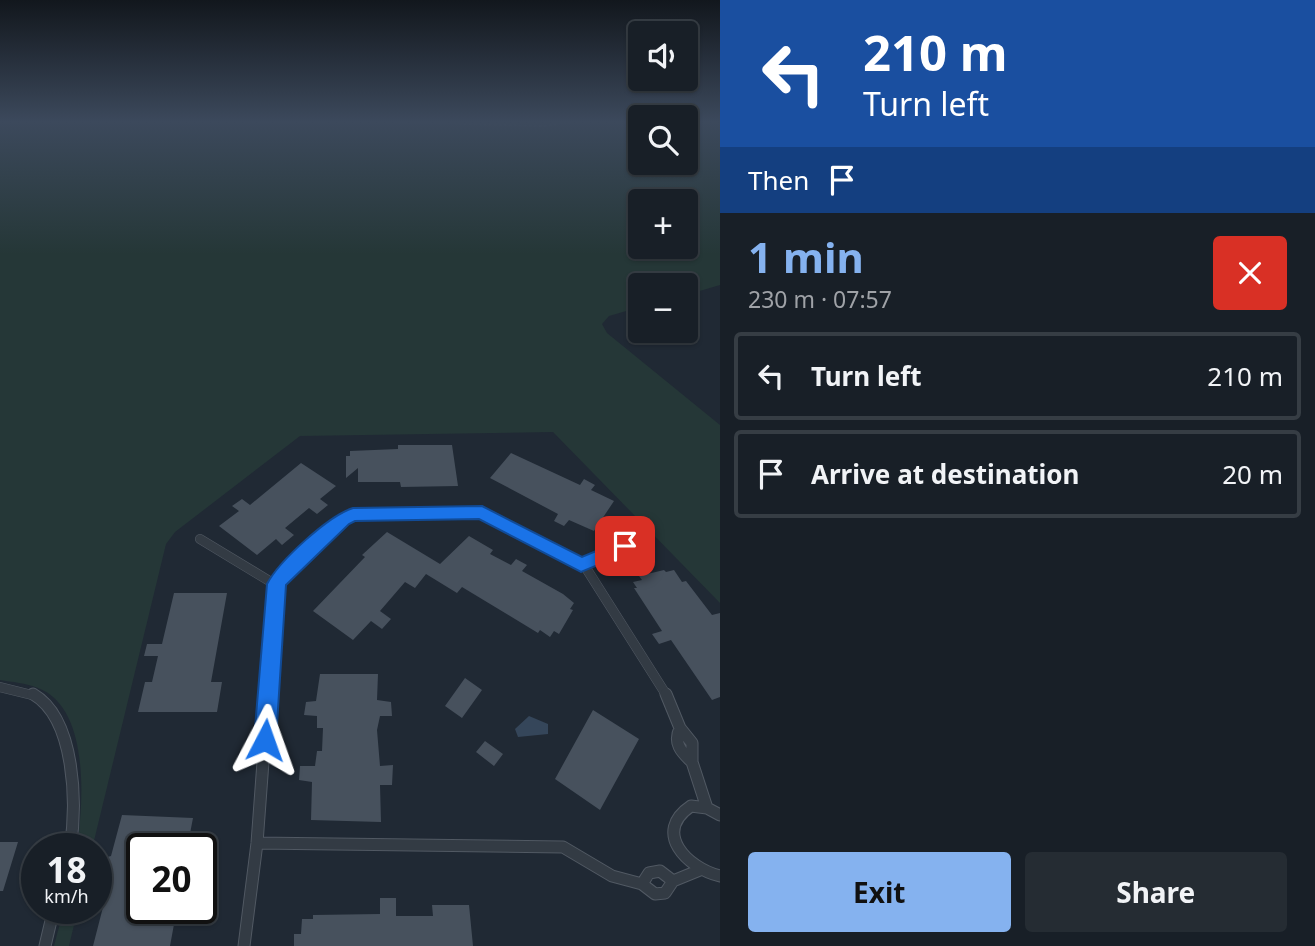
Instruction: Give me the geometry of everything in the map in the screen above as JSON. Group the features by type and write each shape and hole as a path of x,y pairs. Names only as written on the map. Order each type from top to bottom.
{"lane":[{"path":"244,946 257,843 276,584 343,519 353,514 482,512 581,565 667,696 680,728 691,738 695,748 692,762 707,808"},
{"path":"581,565 648,537"},
{"path":"200,539 276,584"},
{"path":"0,687 30,692 44,702 56,718 68,753 73,808 71,833"},
{"path":"720,815 707,808 691,806 682,810 673,825 678,848 700,870 720,876"},
{"path":"257,843 501,844 563,847 612,876 642,884 649,873 660,872 673,881 700,870"},
{"path":"45,946 50,924"}],"shaded area":[{"path":"0,166 628,166 628,175 698,175 698,166 720,166 720,285 698,291 698,273 628,273 628,310 609,316 602,324 607,333 720,425 720,603 553,432 300,436 175,532 166,544 96,833 79,833 80,760 67,715 55,699 38,688 0,680"},
{"path":"60,924 74,924 69,946 54,946"}],"water":[{"path":"529,716 548,724 548,734 518,737 515,729"}],"building":[{"path":"398,445 452,445 458,486 401,487 400,482 358,482 358,468 346,478 346,456 350,456 350,451 398,449"},
{"path":"511,453 580,485 584,479 595,485 591,490 614,501 594,531 569,520 564,526 554,521 558,514 490,478"},
{"path":"301,463 336,486 320,499 328,505 317,514 309,508 285,528 294,535 282,545 276,539 257,555 219,526 239,511 232,506 242,499 250,505"},
{"path":"387,532 440,564 469,536 493,550 490,554 511,565 516,559 527,565 522,571 563,594 574,603 570,609 573,610 559,634 554,631 550,637 540,630 538,633 462,587 457,593 426,574 415,588 405,582 380,611 391,619 382,629 371,621 353,640 313,611 365,557 362,555"},
{"path":"674,570 682,582 686,581 712,615 720,613 720,697 712,700 671,640 659,644 652,634 662,631 634,588 637,588 633,582 642,580 639,576"},
{"path":"174,593 227,593 211,682 222,682 217,712 138,712 145,682 152,682 158,656 144,656 147,644 162,644"},
{"path":"320,674 378,674 377,700 391,702 392,716 380,716 377,730 380,766 393,765 392,785 380,785 381,822 311,820 312,782 299,780 300,766 315,766 317,751 322,751 323,728 317,728 317,716 304,715 306,702 316,701"},
{"path":"465,678 482,690 462,718 445,706"},
{"path":"593,710 639,739 600,810 555,779"},
{"path":"485,741 503,754 494,766 476,752"},
{"path":"122,815 193,818 190,833 126,833 126,924 174,924 170,946 93,946 99,924 112,924 112,852"},
{"path":"0,842 18,842 3,891 0,891"},
{"path":"380,898 396,898 396,916 433,916 432,905 469,905 473,946 294,946 294,934 301,934 302,919 313,919 313,915 380,914"}],"route":[{"path":"265,740 276,584 281,576 343,519 353,514 482,512 581,565 625,546"}]}
